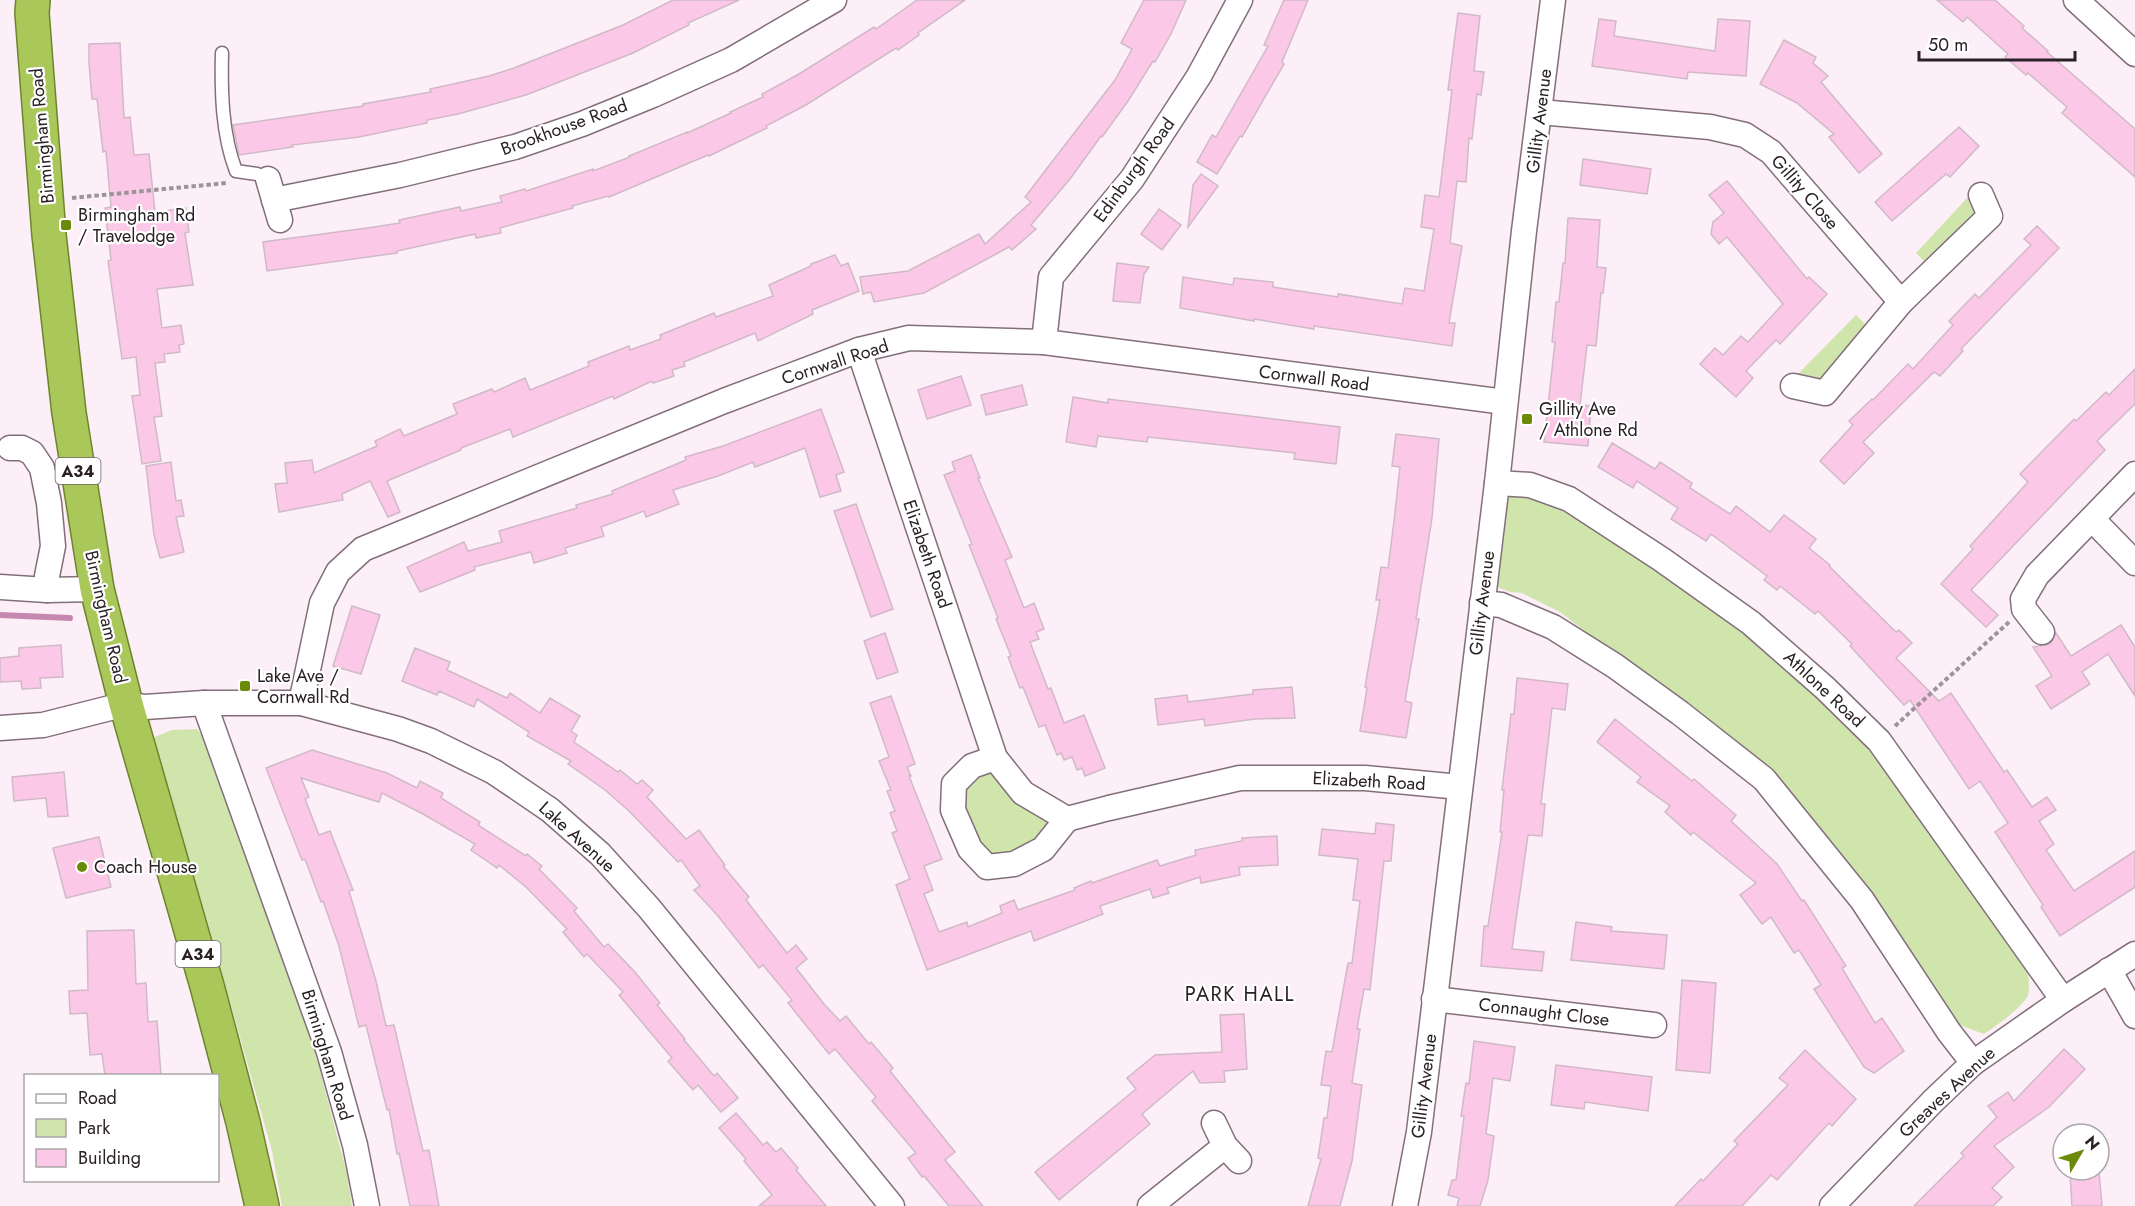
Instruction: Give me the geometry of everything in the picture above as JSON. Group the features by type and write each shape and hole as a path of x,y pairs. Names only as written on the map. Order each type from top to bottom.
{"highway":[{"name":"Birmingham Road","path":"31,4 47,201 69,413 97,589 126,704 213,1008 262,1206"}],"street":[{"name":"Brookhouse Road","path":"274,200 400,175 492,153 582,124 731,60 834,0"},
{"name":"Edinburgh Road","path":"1044,342 1052,277 1132,178 1199,76 1240,0"},
{"name":"Gillity Avenue","path":"1405,1206 1419,1132 1553,0"},
{"path":"2076,0 2135,54"},
{"name":"Gillity Close","path":"1540,112 1710,127 1745,135 1771,152 1901,302"},
{"path":"1793,386 1825,393 1901,302 1990,216 1981,195"},
{"name":"Cornwall Road","path":"301,703 322,603 338,572 363,549 713,406 859,351 909,338 1044,342 1506,402"},
{"name":"Elizabeth Road","path":"859,351 995,758 1023,793 1067,819 1240,778 1365,778 1460,787"},
{"path":"10,448 22,448 32,453 42,468 49,503 53,546 47,576 47,590"},
{"path":"2042,632 2024,609 2023,599 2037,575 2135,474"},
{"name":"Athlone Road","path":"1497,483 1530,485 1569,499 1661,559 1751,623 1825,688 1878,741 2063,1000"},
{"path":"2092,519 2135,563"},
{"path":"0,587 47,590 97,589"},
{"path":"1482,603 1502,605 1553,627 1615,666 1680,713 1764,779 1862,900 1949,1032 1973,1063"},
{"name":"Lake Avenue","path":"0,728 43,725 126,704 145,707 204,703 301,703 398,729 463,756 522,790 576,831 600,854 650,908 892,1206"},
{"name":"Birmingham Road","path":"204,703 329,1052 355,1145 367,1206"},
{"path":"995,758 972,766 954,784 953,810 970,849 987,867 1014,864 1043,849 1067,819"},
{"name":"Greaves Avenue","path":"1832,1206 1933,1101 1973,1063 2063,1000 2135,954"},
{"path":"2109,970 2135,1016"},
{"name":"Connaught Close","path":"1434,999 1656,1025"},
{"path":"1150,1206 1232,1153 1214,1123"}],"lane":[{"path":"222,53 222,79 229,152 236,171 257,174 274,200"}],"path":[{"path":"47,201 274,200"},
{"path":"1878,741 2024,609"}],"green space":[{"path":"1969,196 1976,203 1977,213 1930,267 1916,253"},
{"path":"1856,315 1871,330 1821,382 1797,375"},
{"path":"1530,485 1692,588 1863,731 2027,970 2028,995 2015,1010 1984,1034 1949,1021 1864,890 1622,660 1560,612 1522,593 1499,588 1492,577 1499,505 1511,493"},
{"path":"197,729 211,746 285,951 319,1067 347,1174 352,1206 282,1206 272,1151 207,920 152,738 172,730"},
{"path":"989,772 999,779 1013,802 1038,812 1048,822 1049,831 1039,846 997,855 983,852 960,800 968,776"}],"building":[{"path":"673,0 739,0 688,23 689,25 633,53 526,95 427,120 427,123 359,137 292,145 293,147 239,155 233,125 363,106 363,104 431,92 430,89 489,76 623,25"},
{"path":"917,0 965,0 898,50 896,48 806,105 766,126 767,128 709,156 609,197 500,228 501,233 476,238 475,234 397,251 397,253 267,271 263,242 400,223 399,220 460,207 461,211 502,202 500,196 525,189 526,191 593,169 593,171 630,157 763,97 762,94 799,74 874,27 876,29"},
{"path":"1144,0 1186,0 1155,62 1153,61 1102,137 1031,225 1036,229 1012,250 1009,247 924,293 874,302 871,292 863,294 860,277 908,271 979,234 985,244 1031,202 1025,197 1115,80 1132,49 1121,43"},
{"path":"1284,0 1308,0 1282,62 1284,64 1242,137 1240,136 1217,174 1197,162 1212,135 1216,137 1268,46 1264,45"},
{"path":"1937,0 1995,0 2024,26 2022,28 2047,52 2135,129 2135,177 2062,113 2067,107 2028,73 2026,75 2005,57 2008,54 1967,17 1963,22"},
{"path":"1458,13 1480,16 1474,71 1484,72 1481,95 1477,94 1472,139 1469,138 1466,182 1457,181 1450,243 1462,246 1449,323 1455,323 1452,346 1314,326 1314,329 1254,319 1254,321 1180,308 1183,277 1233,285 1234,278 1273,282 1273,287 1402,304 1405,288 1424,291 1434,229 1421,227 1425,195 1439,197 1452,90 1448,90"},
{"path":"1599,19 1616,21 1614,36 1715,51 1718,19 1750,21 1746,76 1688,72 1687,79 1592,66"},
{"path":"1784,40 1816,57 1813,63 1828,76 1821,82 1882,154 1859,173 1829,137 1834,134 1797,103 1760,84"},
{"path":"120,43 124,118 130,117 134,155 149,154 155,212 186,208 189,232 185,233 193,285 157,289 162,328 181,325 184,344 179,345 180,352 164,354 165,362 155,363 162,416 154,417 161,461 142,464 132,396 140,395 136,357 122,359 108,261 111,260 105,208 111,207 106,151 103,152 97,99 92,99 89,63 89,44"},
{"path":"1959,127 1979,146 1950,177 1946,174 1892,221 1875,202"},
{"path":"1583,159 1651,169 1647,194 1580,185"},
{"path":"1201,174 1218,186 1188,227 1193,185"},
{"path":"1727,181 1807,279 1809,277 1827,294 1780,344 1776,340 1746,371 1753,378 1736,397 1700,364 1715,348 1723,355 1741,336 1748,342 1783,304 1727,237 1719,244 1711,234 1713,222 1724,213 1709,195"},
{"path":"1159,209 1181,225 1162,250 1141,234"},
{"path":"1568,218 1600,220 1597,267 1606,268 1596,346 1587,345 1580,405 1591,406 1588,446 1544,442 1555,342 1552,342 1556,302 1559,302 1563,263 1565,263"},
{"path":"2037,226 2059,248 1961,349 1963,351 1940,376 1934,372 1863,442 1874,453 1844,484 1820,461 1853,425 1849,421 1908,364 1913,369 1953,325 1949,321 1975,294 1979,298 2031,245 2024,239"},
{"path":"835,255 841,266 848,263 859,291 812,310 813,314 758,341 755,333 684,362 685,366 672,370 674,376 653,383 652,381 614,399 613,396 513,437 510,429 387,481 400,512 388,517 370,481 342,494 343,500 279,512 275,484 287,483 285,463 312,460 314,473 377,446 375,441 400,429 404,436 457,414 453,404 492,389 494,392 525,378 530,390 589,366 588,362 629,346 630,350 661,339 660,335 714,313 716,317 773,296 769,285"},
{"path":"1117,263 1149,267 1144,274 1140,303 1113,301"},
{"path":"2135,369 2135,404 2097,441 2105,450 1971,590 1998,615 1986,627 1941,584 1973,549 1970,546 2028,482 2020,474 2074,419 2076,421 2106,392 2109,395"},
{"path":"961,376 971,405 927,419 918,390"},
{"path":"1022,385 1027,405 986,415 981,395"},
{"path":"1073,397 1108,403 1108,399 1340,427 1336,464 1294,459 1295,453 1148,437 1147,442 1098,436 1096,447 1066,442"},
{"path":"821,409 844,472 836,475 841,491 820,497 805,448 755,467 753,462 673,490 679,504 646,517 644,511 601,527 604,536 565,548 567,553 534,563 531,552 474,567 475,570 420,592 407,567 464,542 468,551 502,542 499,531 577,508 576,505 613,494 612,491 686,460 685,457 723,446"},
{"path":"1396,434 1439,439 1432,518 1416,619 1419,619 1405,701 1412,703 1406,738 1360,731 1380,600 1376,600 1381,567 1388,568 1394,521 1400,467 1392,466"},
{"path":"1612,443 1655,469 1660,462 1692,483 1690,488 1730,514 1736,506 1770,532 1784,515 1816,539 1809,548 1830,565 1896,632 1899,630 1912,643 1896,658 1939,701 1951,693 2004,772 2007,770 2032,807 2047,797 2056,810 2039,821 2054,844 2046,850 2074,891 2135,851 2135,887 2060,936 2041,907 2043,905 1995,832 2008,823 1980,781 1969,789 1910,700 1904,705 1850,646 1852,644 1818,611 1815,614 1780,586 1777,590 1764,580 1767,576 1711,534 1706,541 1671,519 1678,508 1637,481 1633,488 1598,467"},
{"path":"971,455 980,478 978,478 1012,557 1005,560 1024,608 1034,603 1044,629 1036,632 1039,639 1030,642 1048,689 1051,688 1064,723 1084,715 1105,768 1085,776 1082,768 1077,770 1072,757 1064,760 1061,753 1057,755 1045,725 1039,727 1008,657 1011,656 996,619 998,618 969,545 972,544 944,475 955,471 952,462"},
{"path":"171,462 176,501 181,500 184,516 176,517 184,552 160,558 154,535 146,466"},
{"path":"856,504 893,609 871,617 834,511"},
{"path":"352,606 380,615 361,674 333,666"},
{"path":"2121,625 2135,647 2135,696 2108,654 2082,672 2090,684 2051,709 2036,686 2052,676 2033,647 2050,644 2056,633 2071,656"},
{"path":"885,633 898,672 877,679 864,641"},
{"path":"61,645 63,677 40,678 41,688 22,689 21,681 0,682 0,658 19,656 19,648"},
{"path":"415,648 450,662 447,670 507,698 510,693 540,713 550,698 580,716 571,731 577,735 574,742 618,772 620,770 637,784 642,780 653,790 647,797 686,839 699,830 725,865 723,866 749,897 746,900 787,953 796,945 807,959 796,968 824,1004 840,1021 846,1016 893,1068 890,1071 955,1152 945,1160 983,1206 949,1206 924,1176 922,1177 908,1158 916,1153 872,1101 876,1097 835,1049 829,1054 788,1003 792,1000 763,965 759,968 694,890 700,886 681,860 678,862 629,811 605,790 568,764 571,761 527,736 529,732 477,699 474,707 439,691 437,695 402,681"},
{"path":"1517,678 1568,684 1565,710 1552,708 1541,804 1545,804 1542,836 1528,835 1512,949 1544,952 1542,971 1481,966 1484,926 1488,926 1502,832 1500,832 1504,790 1502,790 1511,714 1514,714"},
{"path":"1292,687 1295,718 1255,719 1205,726 1204,719 1158,725 1155,699 1187,695 1188,702 1253,694 1253,690"},
{"path":"891,696 915,764 907,767 911,776 909,776 942,859 924,866 933,890 924,894 939,932 967,922 968,927 1002,913 1000,906 1014,900 1018,910 1075,890 1074,888 1091,881 1092,883 1157,860 1160,866 1196,855 1195,850 1242,841 1242,838 1277,836 1278,865 1239,867 1240,875 1201,883 1200,877 1167,888 1169,893 1153,898 1150,889 1100,906 1103,914 1034,941 1031,931 927,970 896,885 910,879 892,833 897,831 890,813 895,811 887,791 891,790 879,761 889,757 870,703"},
{"path":"1615,719 1692,781 1694,779 1736,815 1731,821 1777,864 1802,901 1804,900 1846,966 1842,968 1875,1023 1882,1018 1904,1051 1874,1073 1864,1067 1814,989 1821,985 1799,950 1794,953 1771,917 1762,924 1740,895 1756,883 1693,832 1691,835 1665,812 1670,806 1637,782 1641,777 1597,742"},
{"path":"312,750 387,773 417,788 420,781 443,793 441,798 480,822 478,825 526,856 527,854 542,866 539,869 577,908 574,911 604,947 608,944 634,971 660,1003 657,1005 684,1040 714,1076 717,1073 738,1098 721,1112 698,1085 693,1090 668,1061 672,1058 619,995 623,992 587,954 584,957 563,932 567,929 527,888 499,865 497,868 471,850 475,844 382,793 379,802 301,778 309,797 305,799 319,835 330,831 353,890 349,891 376,981 386,1026 394,1025 423,1151 429,1150 439,1206 410,1206 389,1109 387,1110 366,1025 359,1027 339,946 323,901 321,902 305,859 302,860 266,768"},
{"path":"64,772 68,816 48,817 46,798 14,801 12,777"},
{"path":"1376,823 1394,825 1391,861 1384,861 1370,990 1364,989 1357,1029 1360,1029 1352,1083 1362,1085 1352,1161 1340,1206 1308,1206 1321,1159 1318,1158 1331,1086 1321,1085 1326,1051 1332,1052 1348,963 1352,963 1360,901 1353,900 1358,859 1319,855 1322,829 1375,834"},
{"name":"Coach House","path":"99,837 111,887 66,898 53,848"},
{"path":"1576,922 1612,927 1611,931 1667,935 1664,969 1571,960"},
{"path":"134,930 136,984 146,983 148,1022 157,1021 161,1074 105,1074 102,1054 90,1055 87,1013 70,1014 69,991 88,990 87,931"},
{"path":"1682,980 1716,983 1710,1073 1676,1070"},
{"path":"1244,1014 1247,1069 1224,1071 1225,1082 1200,1083 1193,1071 1142,1114 1150,1124 1059,1200 1035,1172 1136,1089 1127,1078 1155,1055 1222,1052 1220,1015"},
{"path":"1474,1041 1515,1047 1510,1081 1493,1078 1486,1134 1494,1136 1488,1180 1480,1206 1457,1206 1459,1198 1448,1195 1452,1180 1456,1180 1464,1116 1461,1116 1466,1083 1469,1084"},
{"path":"2064,1049 2085,1069 2049,1107 1994,1146 2014,1167 1992,1188 2002,1197 1993,1206 1914,1206 1964,1156 1961,1153 1997,1117 1988,1106 2008,1092 2014,1101"},
{"path":"1805,1050 1856,1099 1832,1126 1829,1123 1777,1180 1771,1175 1742,1206 1675,1206 1701,1179 1703,1181 1738,1144 1734,1141 1788,1085 1779,1078"},
{"path":"1556,1065 1652,1077 1648,1111 1585,1102 1584,1109 1551,1105"},
{"path":"736,1113 763,1145 767,1142 776,1152 781,1148 826,1206 759,1206 772,1195 744,1161 746,1159 719,1128"},
{"path":"2070,1182 2100,1182 2102,1206 2072,1206"}],"waterway":[{"path":"0,615 70,618"}],"place":[{"name":"Birmingham Rd / Travelodge","path":"66,225"},
{"name":"Gillity Ave / Athlone Rd","path":"1527,419"},
{"name":"Lake Ave / Cornwall Rd","path":"245,686"},
{"name":"Coach House","path":"82,867"}],"district":[{"name":"PARK HALL","path":"1240,994"}]}
